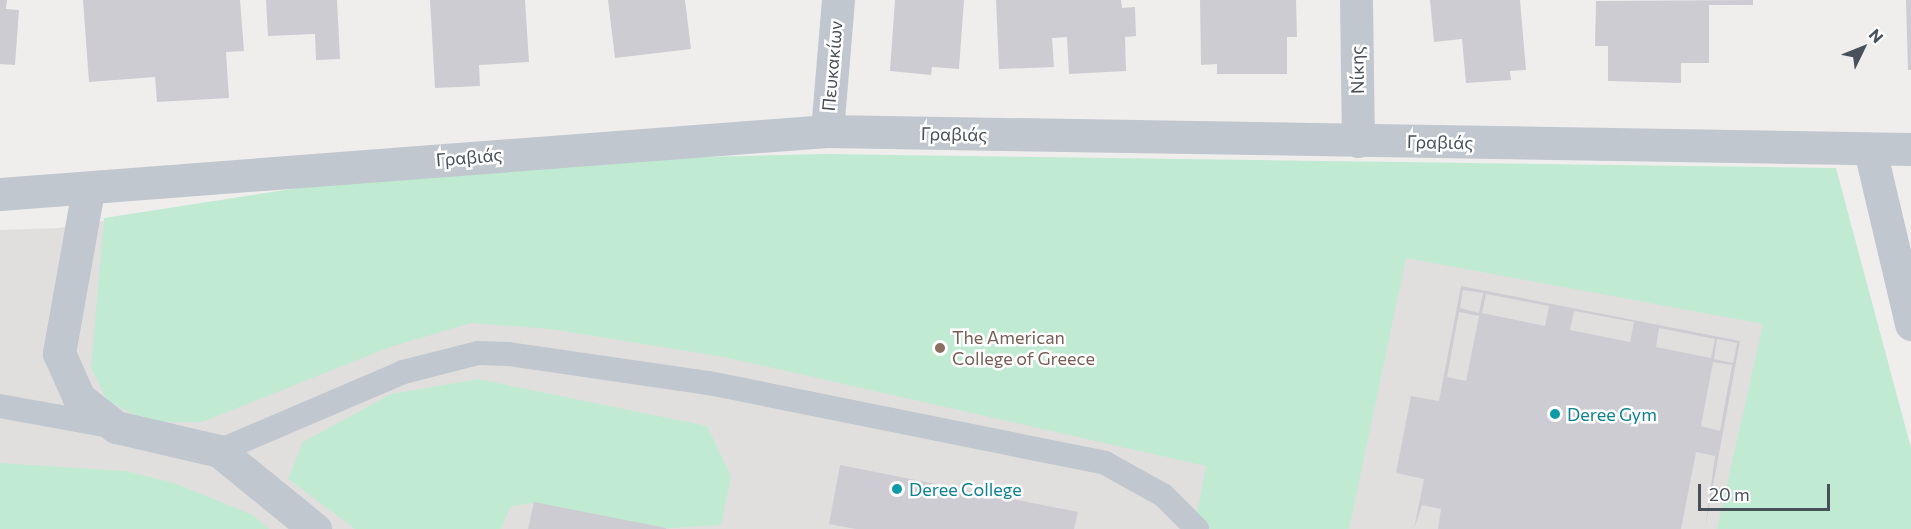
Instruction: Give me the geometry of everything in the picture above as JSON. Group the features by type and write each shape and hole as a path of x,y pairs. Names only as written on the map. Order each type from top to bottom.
{"street":[{"name":"Πευκακίων","path":"827,131 838,0"},
{"name":"Νίκης","path":"1356,0 1358,141"},
{"name":"Γραβιάς","path":"0,194 88,190 827,131 1911,149"},
{"path":"1870,150 1911,324"},
{"path":"88,190 59,353 79,398 116,427 219,451 315,529"}],"lane":[{"path":"219,451 403,372 478,353 509,354 709,383 1105,463 1163,495 1197,529"},
{"path":"0,406 116,427"}],"shaded area":[{"name":"The American College of Greece","path":"1834,174 1911,529 0,529 0,230 58,228 335,185"}],"green space":[{"path":"825,154 1836,168 1911,448 1911,529 1717,529 1763,324 1406,258 1349,529 1194,529 1206,466 724,357 550,329 471,323 387,348 202,422 147,422 107,400 91,368 104,218 331,183 583,160"},
{"path":"478,379 707,426 731,476 721,525 656,529 529,503 510,507 501,529 355,529 288,479 303,442 391,394"},
{"path":"0,463 125,471 174,483 253,515 269,529 0,529"}],"building":[{"path":"0,0 7,0 6,9 19,10 15,65 0,64"},
{"path":"83,0 240,0 244,51 226,52 229,98 157,102 155,77 89,82"},
{"path":"266,0 337,0 340,59 316,60 315,34 268,36"},
{"path":"430,0 525,0 529,62 479,65 480,86 435,88"},
{"path":"608,0 685,0 691,49 615,58"},
{"path":"895,0 964,0 959,69 932,67 931,75 890,71"},
{"path":"996,0 1121,0 1122,8 1135,7 1136,36 1125,37 1126,71 1069,74 1067,37 1052,38 1054,67 999,69"},
{"path":"1200,0 1296,0 1297,37 1287,37 1287,74 1217,74 1217,64 1201,65"},
{"path":"1430,0 1520,0 1526,70 1510,71 1511,80 1466,83 1462,39 1434,42"},
{"path":"1753,0 1753,5 1709,5 1709,63 1681,63 1681,83 1608,81 1608,46 1595,46 1596,1"},
{"path":"1906,0 1911,0 1911,70 1908,70"},
{"name":"Deree Gym","path":"1461,286 1740,341 1705,529 1715,456 1696,452 1681,529 1438,529 1441,509 1422,505 1414,529 1424,479 1396,473 1411,396 1439,401","holes":["1463,290 1483,293 1479,313 1460,308","1486,294 1549,306 1545,326 1482,313","1574,311 1634,322 1630,342 1570,330","1459,312 1479,316 1466,381 1447,377","1659,328 1715,339 1711,358 1656,347","1717,339 1737,343 1733,363 1714,359","1713,362 1732,365 1720,431 1701,426"]},
{"name":"Deree College","path":"840,465 1078,512 1074,529 856,529 829,524"},
{"path":"534,502 666,528 666,529 528,529"}],"place":[{"name":"The American College of Greece","path":"940,348"},
{"name":"Deree Gym","path":"1555,414"},
{"name":"Deree College","path":"897,489"}]}
